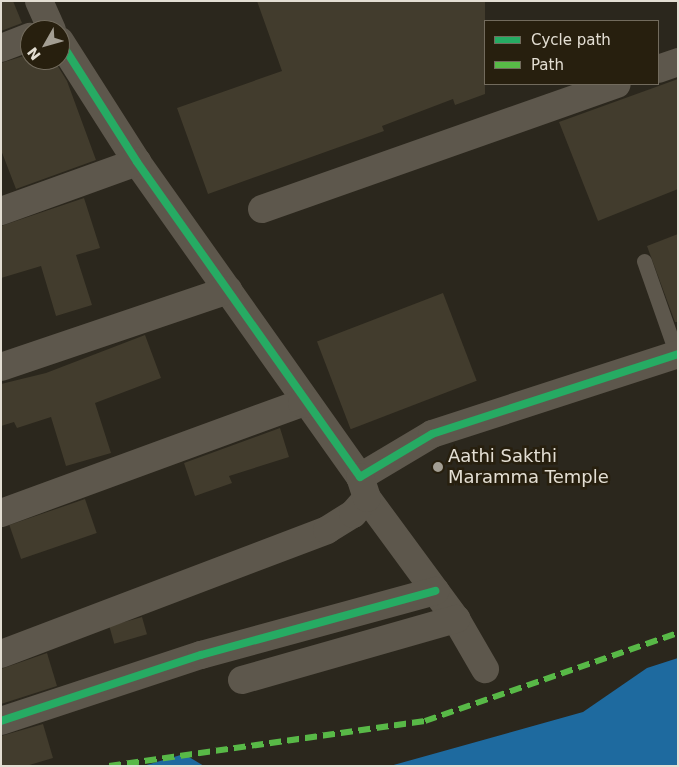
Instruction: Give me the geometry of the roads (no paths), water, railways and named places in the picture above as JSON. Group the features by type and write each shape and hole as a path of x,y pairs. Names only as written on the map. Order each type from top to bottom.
{"street":[{"path":"38,1 44,20"},
{"path":"1,48 20,42"},
{"path":"659,69 678,62"},
{"path":"70,65 456,619 485,669"},
{"path":"262,208 614,85"},
{"path":"1,211 137,162"},
{"path":"1,367 228,290"},
{"path":"1,654 327,530 353,514 363,488 432,434 678,354"},
{"path":"1,513 302,403 308,404"},
{"path":"1,721 201,655 435,591"},
{"path":"242,680 456,619"}],"lane":[{"path":"644,261 678,354"}],"water":[{"path":"678,658 678,766 390,766 583,712 647,668"},
{"path":"184,754 204,766 143,766"}],"place":[{"name":"Aathi Sakthi Maramma Temple","path":"438,467"}]}
